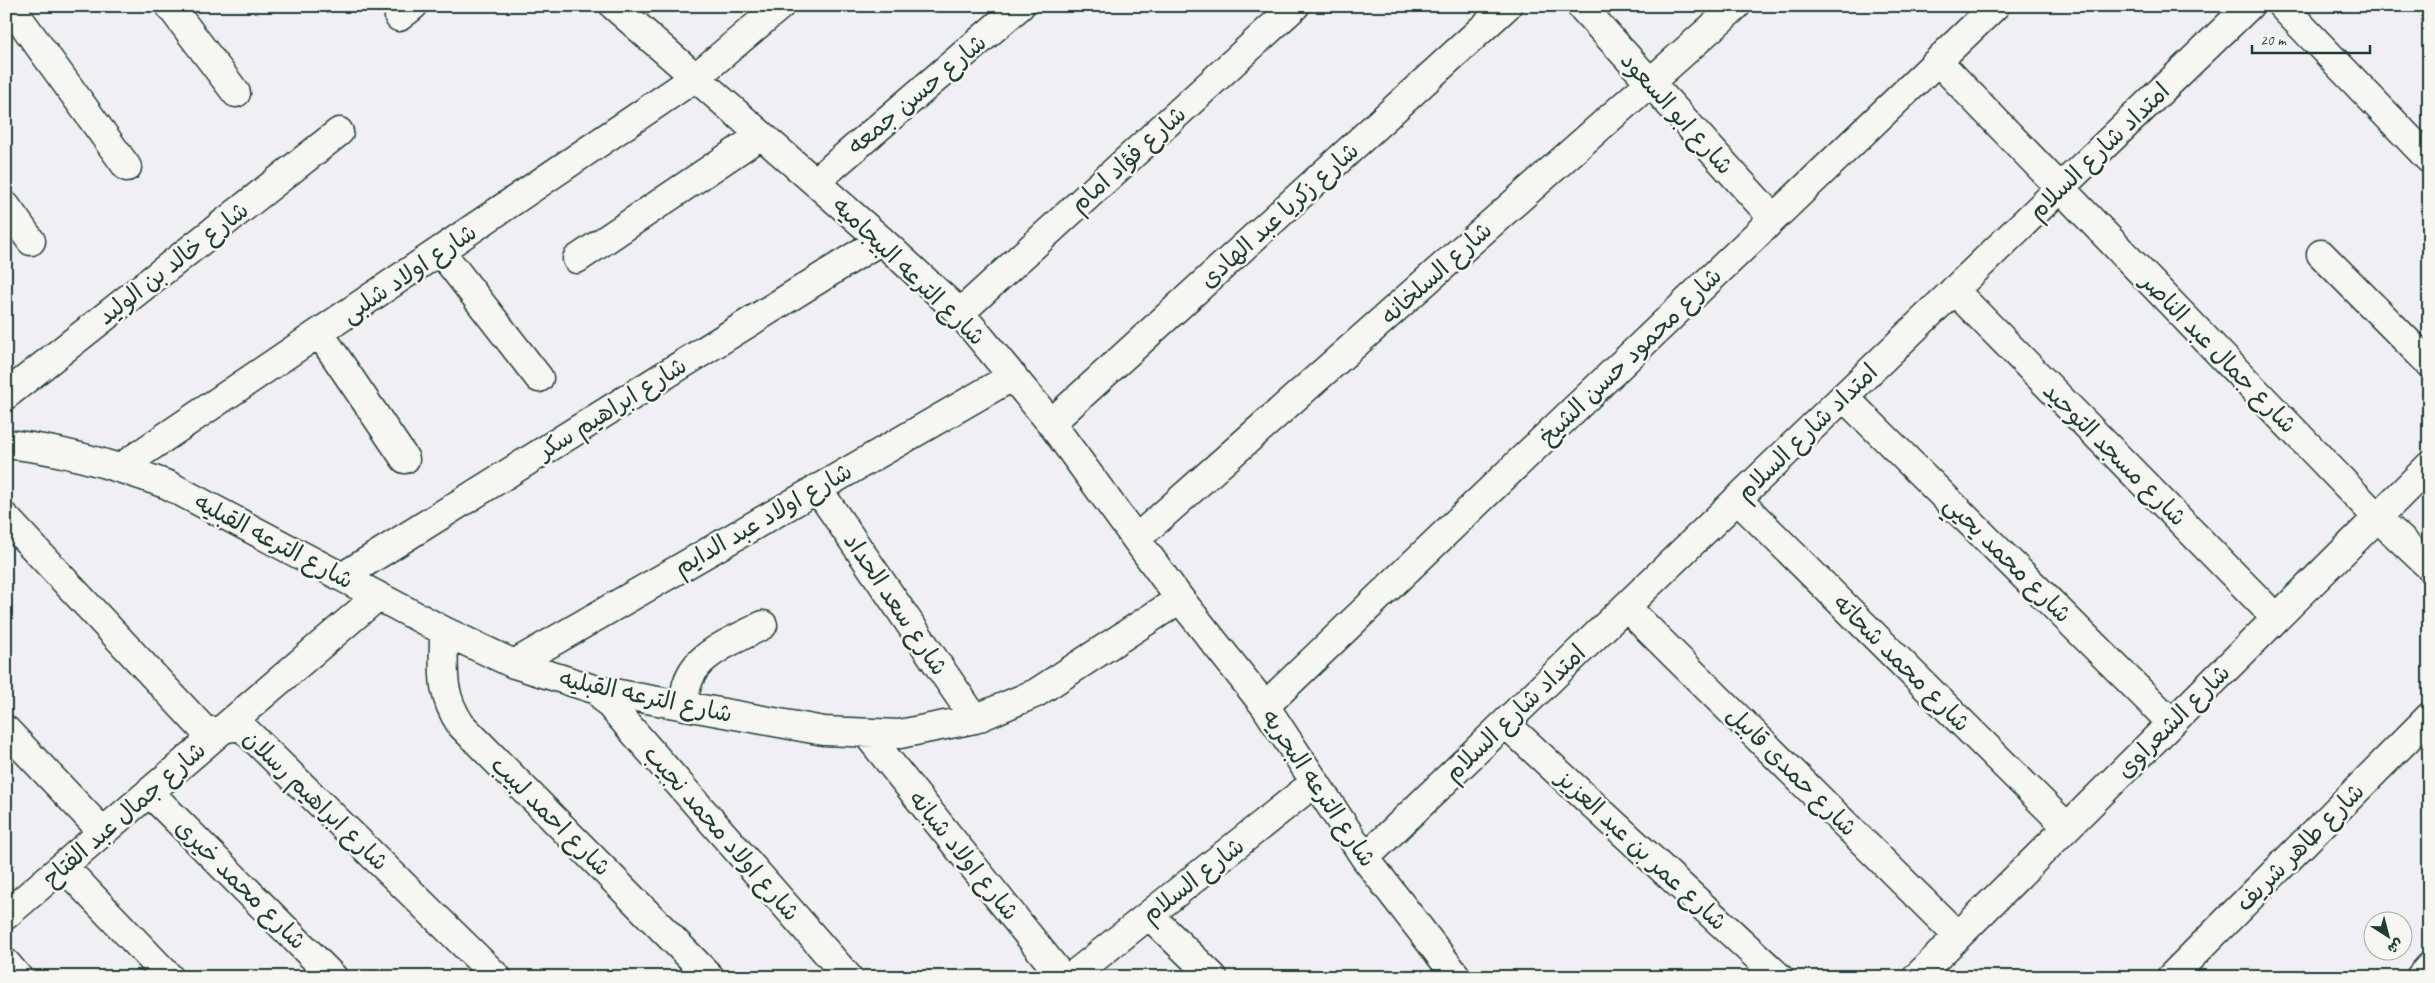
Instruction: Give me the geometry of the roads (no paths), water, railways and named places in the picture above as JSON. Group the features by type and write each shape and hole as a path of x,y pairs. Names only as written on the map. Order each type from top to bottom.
{"street":[{"path":"10,6 127,167"},
{"path":"170,6 236,93"},
{"name":"شارع الترعه البيجاميه","path":"614,6 881,240 960,313 1051,423 1180,599"},
{"name":"شارع اولاد شلبى","path":"121,467 696,78 780,6"},
{"name":"شارع حسن جمعه","path":"815,182 1020,6"},
{"name":"شارع فؤاد امام","path":"960,313 1295,6"},
{"name":"شارع زكريا عبد الهادى","path":"1051,423 1507,6"},
{"name":"شارع ابو السعود","path":"1581,6 1773,218"},
{"name":"شارع السلخانه","path":"1136,539 1736,6"},
{"name":"شارع محمود حسن الشيخ","path":"1265,706 1995,6"},
{"name":"امتداد شارع السلام","path":"1365,858 2249,6"},
{"path":"2282,6 2429,159"},
{"name":"شارع جمال عبد الناصر","path":"1938,61 2377,517 2429,566"},
{"name":"شارع خالد بن الوليد","path":"6,395 339,132"},
{"path":"577,259 761,135"},
{"path":"6,206 31,241"},
{"name":"شارع ابراهيم سكر","path":"342,577 881,240"},
{"path":"441,252 539,378"},
{"path":"2321,254 2429,363"},
{"name":"شارع مسجد التوحيد","path":"1954,290 2276,618"},
{"path":"320,334 405,459"},
{"name":"شارع اولاد عبد الدايم","path":"514,664 1013,376"},
{"name":"شارع محمد يحيي","path":"1844,397 2172,722"},
{"name":"شارع الترعه القبليه","path":"6,444 37,447 121,467 168,484 444,631 514,664 597,690 824,732 900,734 975,719 1036,694 1180,599"},
{"name":"شارع الشعراوى","path":"1917,977 2429,466"},
{"name":"شارع سعد الحداد","path":"817,488 975,719"},
{"name":"شارع محمد شحاته","path":"1737,499 2067,826"},
{"name":"شارع ابراهيم رسلان","path":"6,518 204,730 219,732 231,727 243,728 498,977"},
{"name":"شارع جمال عبد الفتاح","path":"6,915 378,596"},
{"name":"شارع الترعه البحريه","path":"1180,599 1265,706 1365,858 1457,977"},
{"name":"شارع حمدى قابيل","path":"1626,607 1958,936"},
{"path":"685,706 684,693 687,680 693,668 702,659 763,625"},
{"name":"شارع احمد لبيب","path":"444,631 444,686 450,709 461,725 710,977"},
{"name":"شارع اولاد محمد نجيب","path":"597,690 848,977"},
{"name":"شارع طاهر شريف","path":"2171,977 2429,717"},
{"name":"شارع عمر بن عبد العزيز","path":"1505,723 1780,977"},
{"path":"6,730 103,832"},
{"name":"شارع اولاد شبانه","path":"867,734 1062,977"},
{"name":"شارع السلام","path":"1071,977 1314,783"},
{"name":"شارع محمد خيرى","path":"149,792 333,977"},
{"path":"63,866 169,977"},
{"path":"1149,915 1213,977"},
{"path":"6,963 18,977"},
{"path":"2420,977 2429,967"}]}
